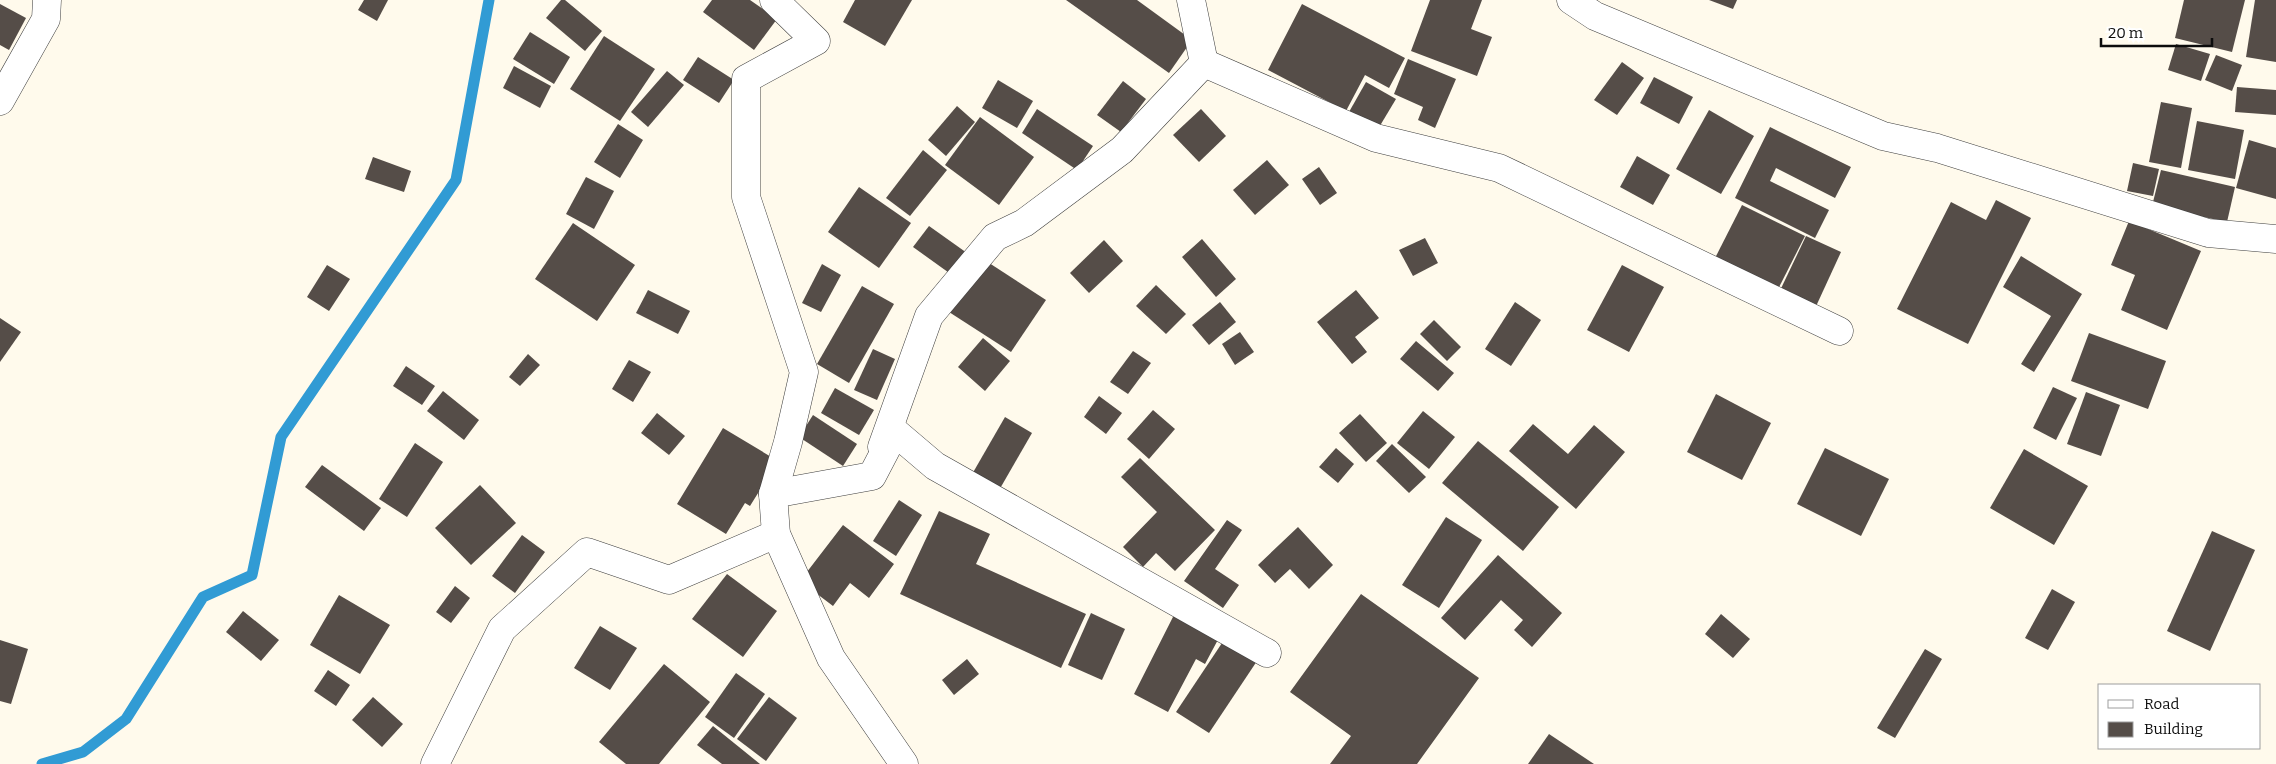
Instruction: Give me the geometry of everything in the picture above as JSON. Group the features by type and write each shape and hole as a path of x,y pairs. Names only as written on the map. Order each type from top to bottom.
{"street":[{"path":"0,101 46,19 47,0"},
{"path":"774,0 816,41 746,79 746,197 804,372 788,442 773,494 776,534 831,658 904,764"},
{"path":"1191,0 1204,63"},
{"path":"1571,0 1595,16 1883,136 1937,148 2208,233 2276,239"},
{"path":"872,476 929,316 995,237 1024,223 1122,150 1204,63"},
{"path":"1204,63 1376,138 1499,168 1839,332"},
{"path":"872,476 895,432 935,466 1267,653"},
{"path":"773,494 872,476"},
{"path":"435,764 502,629 587,552 669,580 776,534"}],"building":[{"path":"364,0 388,0 377,21 358,10"},
{"path":"561,0 565,0 602,31 585,51 546,18"},
{"path":"712,0 750,0 777,19 754,50 703,12"},
{"path":"855,0 912,0 885,46 843,22"},
{"path":"1066,0 1137,0 1192,40 1169,73"},
{"path":"1430,0 1482,0 1471,29 1492,37 1477,76 1411,51"},
{"path":"1709,0 1737,0 1733,9"},
{"path":"2184,0 2245,0 2232,52 2175,38"},
{"path":"2255,0 2276,0 2276,62 2246,57"},
{"path":"0,4 26,18 9,50 0,45"},
{"path":"1302,4 1405,58 1389,88 1365,75 1346,111 1268,70"},
{"path":"530,32 570,57 554,84 513,59"},
{"path":"604,36 655,69 620,121 570,89"},
{"path":"2176,44 2210,54 2201,81 2168,70"},
{"path":"2216,55 2242,65 2232,91 2205,80"},
{"path":"698,57 734,80 719,103 683,80"},
{"path":"1408,59 1456,79 1435,128 1418,120 1423,107 1394,94"},
{"path":"1622,62 1644,78 1617,115 1594,100"},
{"path":"514,66 551,86 540,108 503,88"},
{"path":"667,71 684,85 648,127 631,112"},
{"path":"1654,77 1693,97 1679,124 1640,103"},
{"path":"998,80 1033,101 1017,128 982,108"},
{"path":"1123,81 1146,99 1121,132 1097,115"},
{"path":"1366,82 1396,99 1378,129 1349,112"},
{"path":"2237,87 2276,90 2276,115 2235,112"},
{"path":"2161,102 2192,108 2181,168 2149,162"},
{"path":"957,106 975,122 946,156 928,140"},
{"path":"1037,109 1093,146 1077,170 1022,133"},
{"path":"1201,109 1226,136 1199,162 1173,135"},
{"path":"1709,110 1754,136 1721,194 1676,169"},
{"path":"980,117 1034,157 999,205 945,165"},
{"path":"2197,121 2244,130 2235,179 2188,170"},
{"path":"618,124 643,140 620,178 594,162"},
{"path":"1770,127 1851,167 1835,198 1776,168 1770,181 1829,210 1815,238 1735,198"},
{"path":"2249,140 2276,148 2276,199 2236,188"},
{"path":"923,150 947,170 910,216 886,198"},
{"path":"1637,156 1670,175 1653,205 1620,187"},
{"path":"373,157 411,171 404,192 365,179"},
{"path":"1267,160 1289,185 1255,215 1233,190"},
{"path":"2133,163 2159,169 2153,196 2127,191"},
{"path":"1319,167 1337,193 1320,205 1302,179"},
{"path":"2161,170 2235,187 2227,222 2152,206"},
{"path":"586,177 614,191 594,229 566,214"},
{"path":"859,187 911,223 879,268 828,232"},
{"path":"1996,200 2031,218 1968,344 1897,309 1951,202 1986,220"},
{"path":"1742,205 1805,236 1774,297 1711,266"},
{"path":"2129,221 2201,251 2167,330 2121,310 2135,275 2111,265"},
{"path":"573,223 635,265 597,321 535,279"},
{"path":"929,226 967,253 952,275 913,247"},
{"path":"1806,236 1841,252 1812,315 1776,299"},
{"path":"1425,238 1438,263 1413,276 1399,250"},
{"path":"1202,239 1236,279 1216,297 1182,257"},
{"path":"1104,240 1123,261 1089,293 1070,273"},
{"path":"2021,256 2082,294 2034,372 2021,364 2051,316 2003,287"},
{"path":"983,259 1046,300 1011,352 949,312"},
{"path":"822,264 841,275 821,312 802,303"},
{"path":"327,265 350,279 329,311 307,297"},
{"path":"1622,265 1664,287 1629,352 1587,330"},
{"path":"1156,285 1186,314 1166,334 1136,306"},
{"path":"862,286 894,304 849,383 817,364"},
{"path":"648,290 690,311 678,334 636,313"},
{"path":"1356,290 1379,318 1355,337 1367,352 1352,364 1317,322"},
{"path":"1220,302 1236,322 1209,345 1192,325"},
{"path":"1515,302 1541,320 1511,366 1485,349"},
{"path":"0,318 21,332 0,362"},
{"path":"1434,320 1461,347 1447,361 1420,334"},
{"path":"1240,332 1254,352 1235,365 1222,344"},
{"path":"2089,333 2166,361 2148,409 2071,381"},
{"path":"983,338 1010,361 985,391 958,367"},
{"path":"1416,341 1454,373 1438,391 1400,359"},
{"path":"873,349 895,359 877,400 854,390"},
{"path":"1133,351 1151,363 1128,394 1110,382"},
{"path":"528,354 540,365 520,386 509,377"},
{"path":"629,360 651,372 633,402 612,389"},
{"path":"406,366 435,386 422,405 393,386"},
{"path":"2053,387 2077,398 2056,440 2033,428"},
{"path":"835,388 874,410 859,435 821,413"},
{"path":"443,391 479,420 464,440 427,411"},
{"path":"2086,392 2120,405 2101,456 2067,444"},
{"path":"1716,394 1771,423 1742,480 1687,452"},
{"path":"1099,396 1122,413 1106,434 1084,417"},
{"path":"1153,410 1175,429 1149,459 1127,439"},
{"path":"1423,411 1455,437 1429,469 1397,443"},
{"path":"657,413 685,436 669,455 641,433"},
{"path":"1360,414 1387,443 1366,462 1339,433"},
{"path":"813,415 857,444 843,466 799,437"},
{"path":"1005,417 1032,433 998,492 971,476"},
{"path":"1533,424 1568,454 1594,425 1625,452 1576,509 1509,451"},
{"path":"723,428 778,461 750,506 745,503 726,534 677,504"},
{"path":"1478,441 1559,507 1523,551 1442,483"},
{"path":"415,443 443,462 407,517 379,499"},
{"path":"1392,444 1426,477 1409,493 1376,461"},
{"path":"1336,448 1354,464 1338,483 1319,467"},
{"path":"1825,448 1889,479 1861,536 1797,504"},
{"path":"2024,449 2088,486 2054,545 1990,508"},
{"path":"1140,458 1215,530 1175,571 1156,553 1143,567 1123,547 1157,512 1121,477"},
{"path":"322,465 381,508 364,531 305,487"},
{"path":"480,485 516,523 471,565 435,528"},
{"path":"899,500 922,515 896,556 873,541"},
{"path":"939,511 990,534 976,564 1086,614 1061,668 900,594"},
{"path":"1446,517 1482,540 1439,608 1402,585"},
{"path":"1227,520 1242,530 1215,569 1239,585 1223,608 1184,581"},
{"path":"843,525 894,564 869,598 850,583 833,606 800,581"},
{"path":"1298,527 1333,565 1309,589 1290,569 1275,583 1258,565"},
{"path":"2212,531 2255,550 2210,651 2167,631"},
{"path":"522,535 545,552 515,593 492,576"},
{"path":"1498,555 1562,613 1532,647 1514,630 1523,620 1501,600 1465,640 1441,618"},
{"path":"727,574 777,611 743,657 692,619"},
{"path":"455,586 470,598 451,623 436,612"},
{"path":"2052,589 2075,602 2048,650 2025,638"},
{"path":"1361,594 1479,678 1417,764 1330,764 1351,736 1290,692"},
{"path":"339,595 390,625 360,674 310,645"},
{"path":"243,611 279,640 261,661 226,632"},
{"path":"1176,611 1221,634 1205,664 1196,659 1168,712 1134,694"},
{"path":"1091,613 1125,629 1102,680 1068,665"},
{"path":"1721,614 1750,639 1733,658 1705,634"},
{"path":"600,626 637,648 610,690 574,668"},
{"path":"0,640 28,649 11,704 0,701"},
{"path":"1224,640 1257,661 1209,733 1176,712"},
{"path":"1925,649 1942,659 1895,738 1877,728"},
{"path":"967,659 979,674 954,695 942,680"},
{"path":"664,664 710,702 659,764 626,764 599,742"},
{"path":"328,670 350,685 336,706 314,691"},
{"path":"736,673 765,694 734,738 705,717"},
{"path":"373,697 403,724 382,747 352,720"},
{"path":"769,697 797,718 766,761 737,739"},
{"path":"713,726 760,764 722,764 697,745"},
{"path":"1549,734 1594,764 1528,764"}],"waterway":[{"path":"42,764 83,752 126,719 203,597 252,575 281,437 456,180 489,0"}]}
